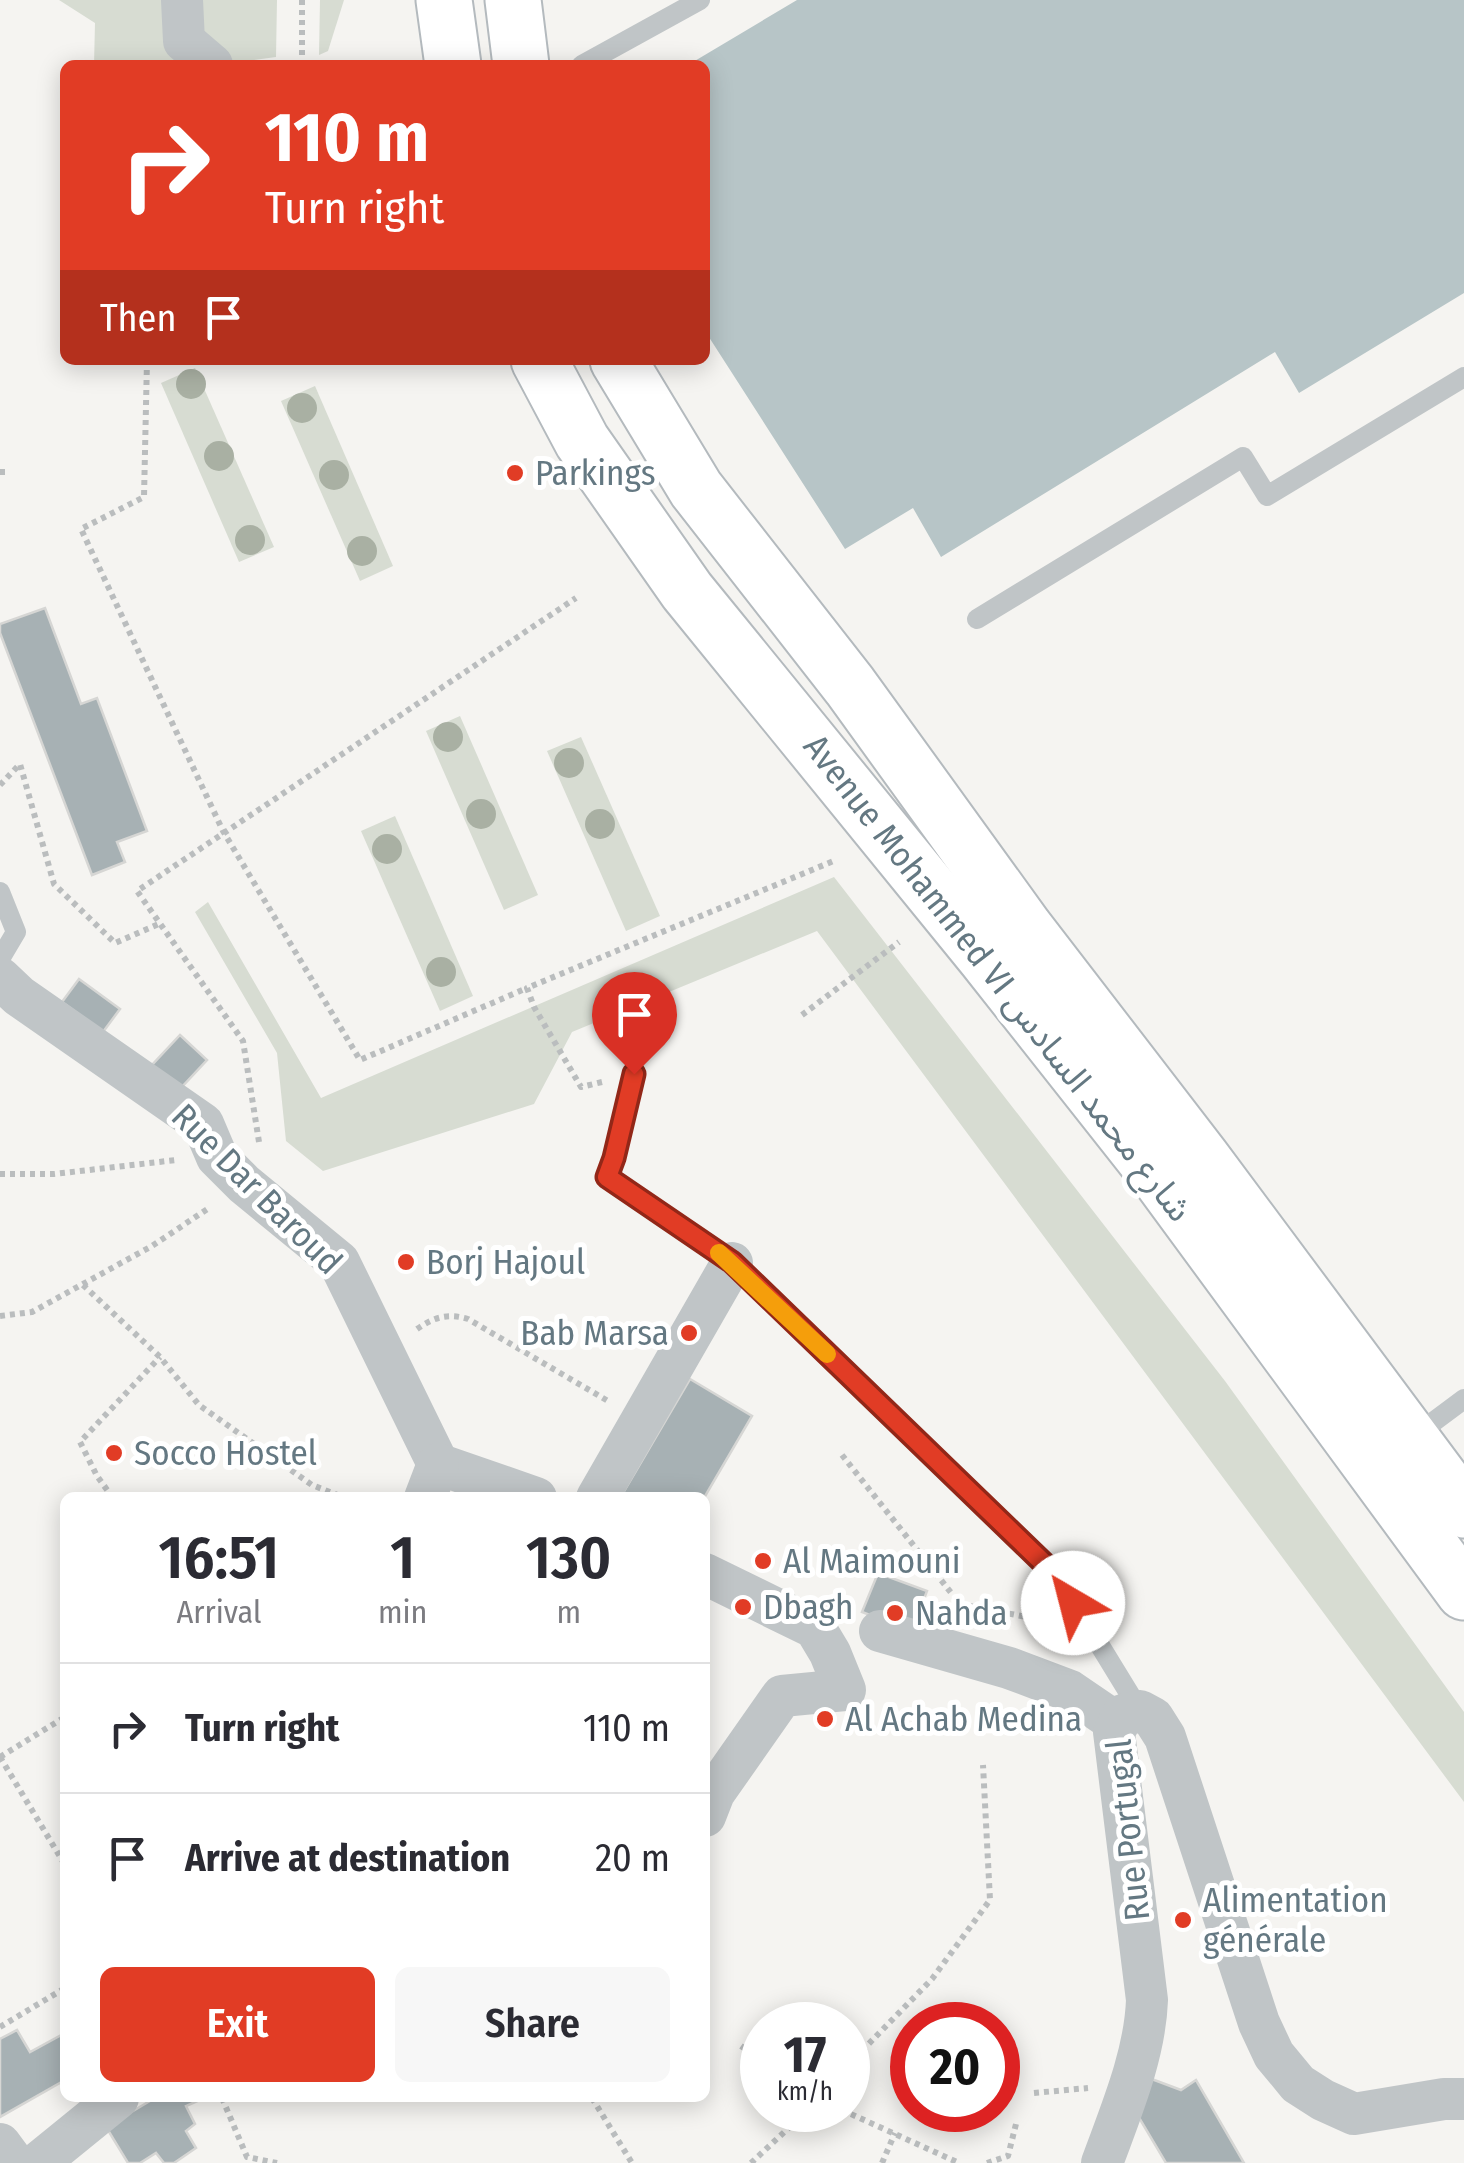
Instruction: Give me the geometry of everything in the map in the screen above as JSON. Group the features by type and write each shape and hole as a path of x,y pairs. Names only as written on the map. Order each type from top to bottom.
{"main road":[{"path":"444,0 452,60"},
{"path":"514,0 520,60"},
{"name":"Avenue Mohammed VI شارع محمد السادس","path":"542,365 582,441 664,560 1162,1181 1464,1592"},
{"name":"Avenue Mohammed VI شارع محمد السادس","path":"621,365 696,489 850,686 1025,928 1464,1510"}],"street":[{"path":"182,0 184,42 206,60"},
{"name":"Rue Dar Baroud","path":"0,978 19,996 202,1124 339,1262 384,1354 432,1481"},
{"path":"600,1492 732,1262"},
{"path":"432,1481 499,1492"},
{"path":"710,1576 815,1628 830,1652 845,1690 782,1696 710,1803"},
{"path":"880,1631 1009,1668 1128,1717"},
{"name":"Rue Portugal","path":"1102,2163 1130,2086 1148,2000 1114,1732 1128,1717 1152,1718 1165,1738 1248,1994 1274,2055 1298,2084 1354,2114 1376,2113 1452,2091"},
{"path":"38,2163 87,2147 115,2102"},
{"path":"0,2144 14,2163"}],"lane":[{"path":"591,60 700,0"},
{"path":"977,619 1243,457 1267,496 1464,376"},
{"path":"0,892 16,932 0,959"},
{"path":"634,1074 607,1177 732,1262 1058,1577 1088,1628 1128,1717"},
{"path":"1412,1438 1464,1399"}],"path":[{"path":"302,0 302,60"},
{"path":"148,365 144,497 81,529 222,831 360,1060 836,860"},
{"path":"0,1316 32,1312 152,1246 241,1165 242,1042 137,891 576,598"},
{"path":"0,785 20,764 54,884 115,942 160,923"},
{"path":"802,1016 900,942"},
{"path":"527,988 534,1007 581,1086 634,1074"},
{"path":"0,1174 241,1165"},
{"path":"84,1284 160,1356 199,1404 312,1485 330,1492"},
{"path":"384,1354 432,1319 455,1315 641,1420"},
{"path":"109,1492 80,1442 160,1356"},
{"path":"842,1455 960,1604 1088,1628"},
{"path":"60,1719 0,1757 60,1857"},
{"path":"870,2041 932,1978 990,1900 983,1765"},
{"path":"0,2027 60,1991"},
{"path":"224,2102 247,2156 277,2163"},
{"path":"594,2102 632,2163"},
{"path":"751,2163 784,2132"},
{"path":"882,2163 895,2132 960,2163"},
{"path":"987,2163 1008,2156 1014,2132"}],"shaded area":[{"path":"59,0 277,0 276,57 94,60 95,23"},
{"path":"320,0 344,0 328,51 319,55"},
{"path":"797,0 1464,0 1464,293 1299,393 1275,352 941,557 913,508 845,549 710,339 710,60 696,60"},
{"path":"195,368 274,547 239,562 161,383"},
{"path":"315,386 393,566 360,581 281,401"},
{"path":"460,716 538,895 504,910 426,731"},
{"path":"581,737 660,916 626,931 547,751"},
{"path":"395,816 473,996 440,1011 361,831"},
{"path":"834,877 1225,1381 1464,1712 1464,1802 817,931 572,1032 534,1104 323,1171 286,1141 277,1053 195,912 208,902 321,1098"}],"building":[{"path":"45,608 81,704 97,698 147,831 117,842 125,862 92,875 0,633 0,624"},
{"path":"79,979 120,1009 103,1032 62,1002"},
{"path":"180,1035 207,1060 179,1090 152,1065"},
{"path":"690,1379 752,1416 708,1492 624,1492"},
{"path":"878,1573 927,1591 912,1631 862,1612"},
{"path":"17,2030 30,2052 60,2036 60,2083 0,2117 0,2039"},
{"path":"1149,2078 1181,2090 1196,2080 1244,2163 1166,2163 1135,2111"},
{"path":"148,2102 195,2102 186,2106 195,2124 186,2131 196,2148 174,2163 164,2163 156,2153 140,2163 128,2163 106,2127"}],"slow traffic":[{"path":"719,1253 827,1354"}],"place":[{"name":"Parkings","path":"515,473"},
{"name":"Borj Hajoul","path":"406,1262"},
{"name":"Bab Marsa","path":"689,1333"},
{"name":"Socco Hostel","path":"114,1453"},
{"name":"Al Maimouni","path":"763,1561"},
{"name":"Dbagh","path":"743,1607"},
{"name":"Nahda","path":"895,1613"},
{"name":"Al Achab Medina","path":"825,1719"},
{"name":"Alimentation générale","path":"1183,1920"}],"route":[{"path":"634,1074 607,1177 732,1262 1058,1577 1073,1603"}]}
